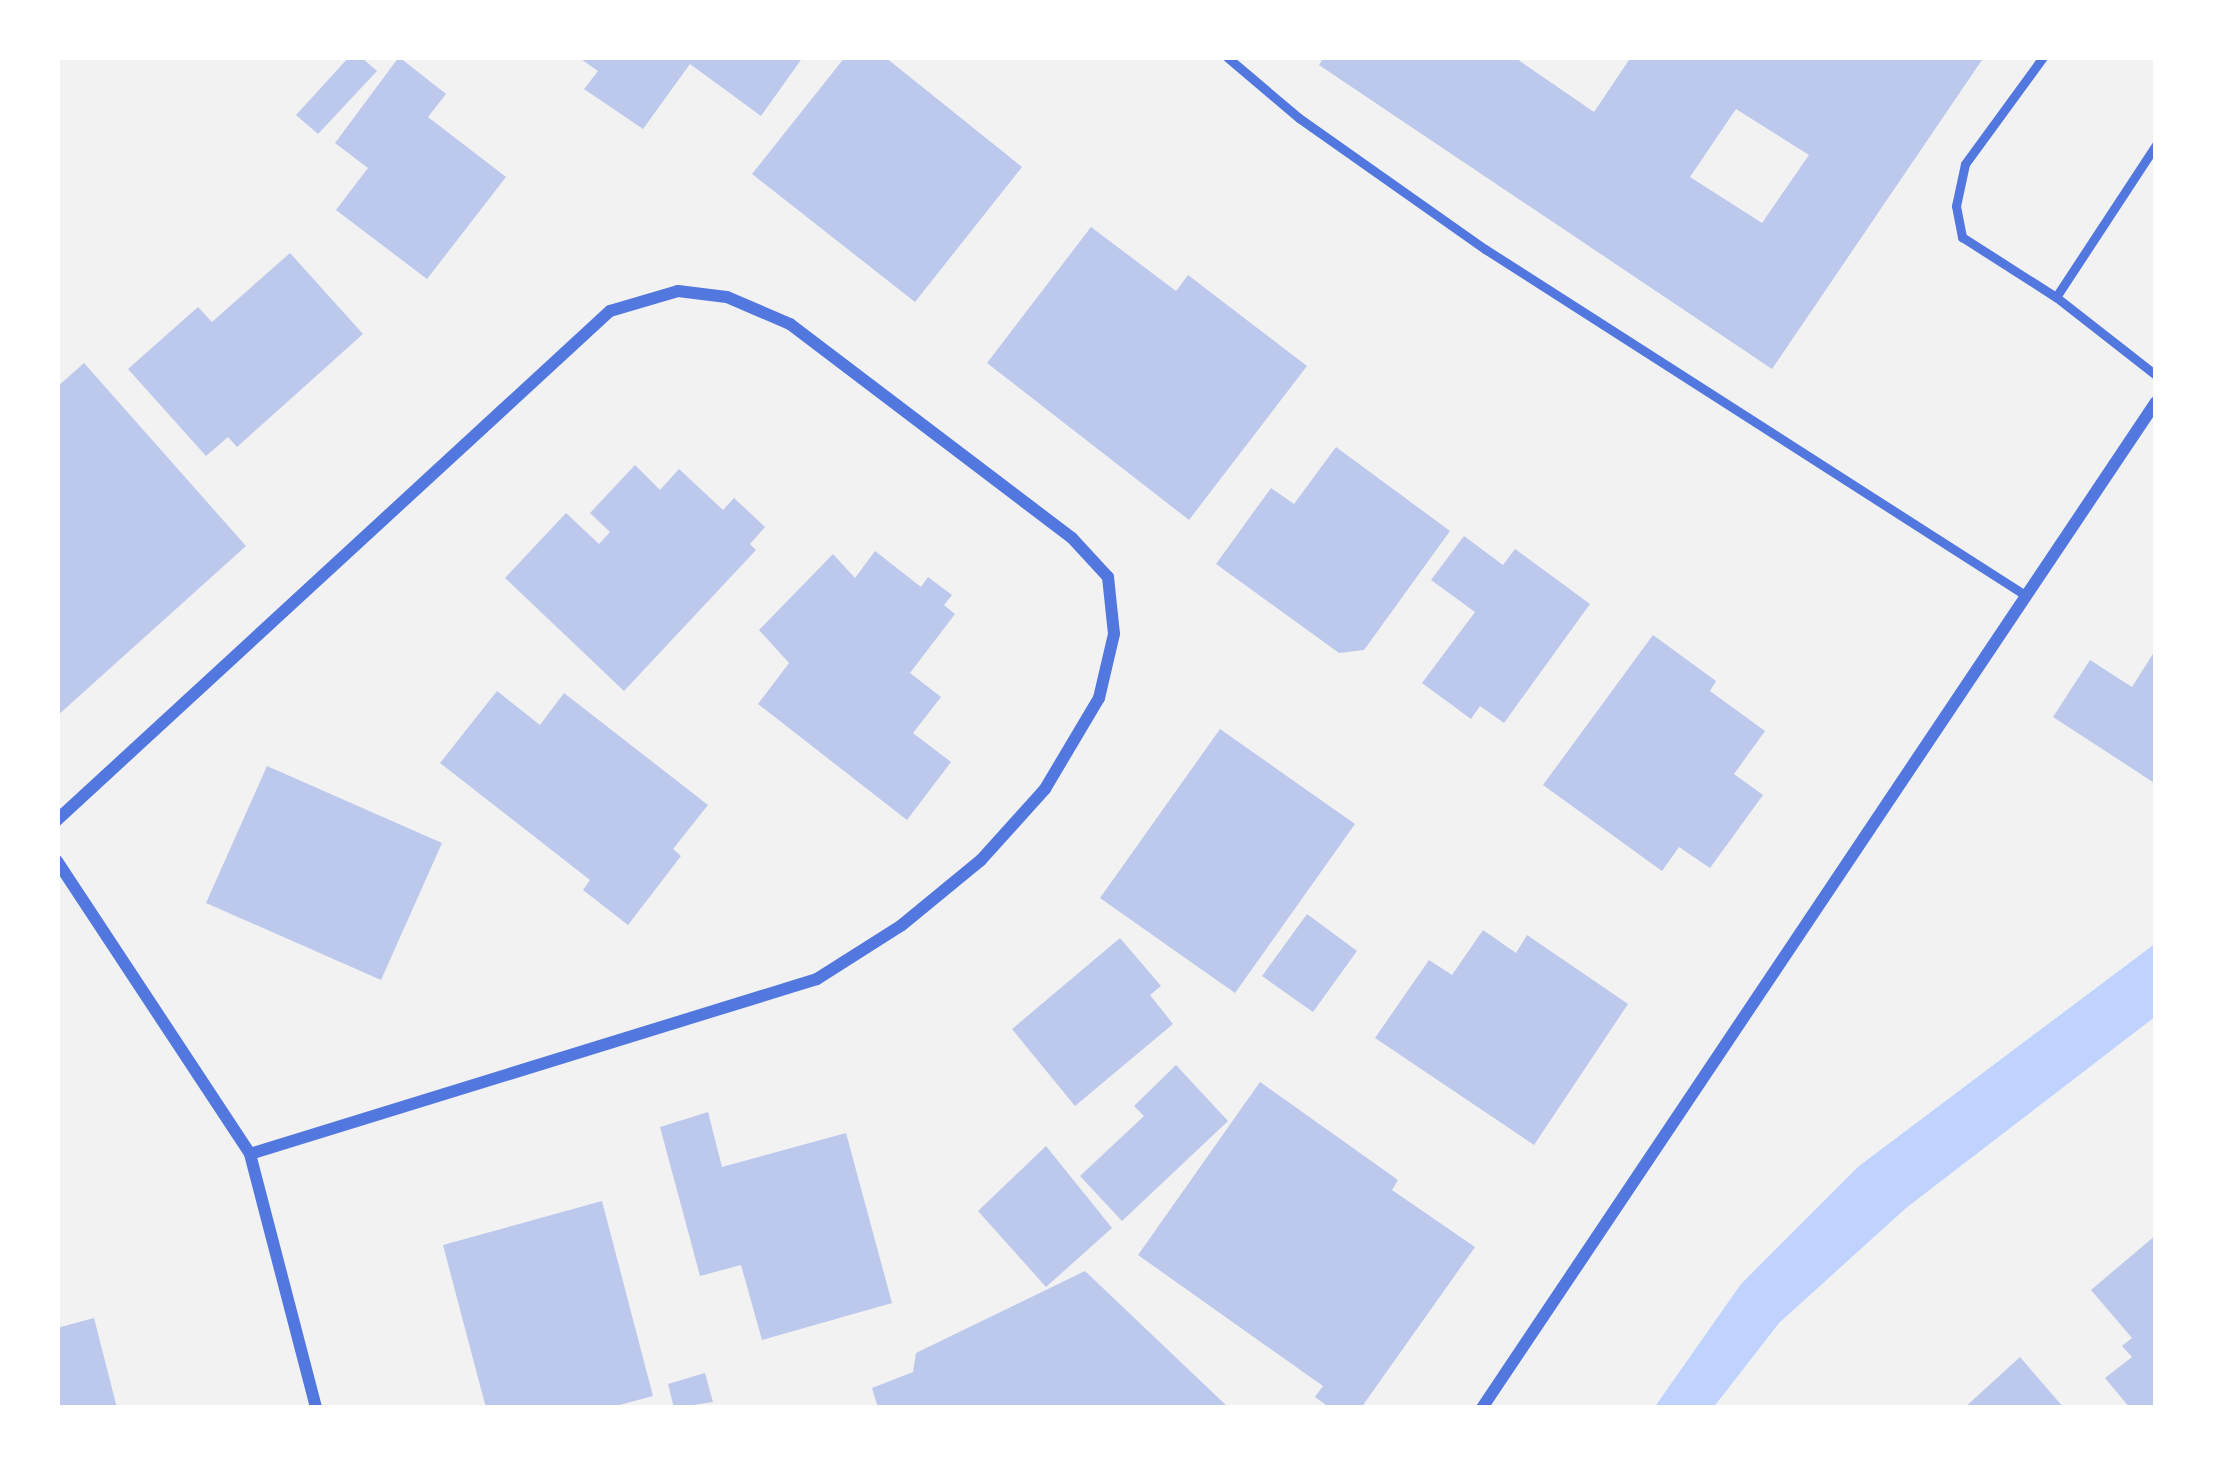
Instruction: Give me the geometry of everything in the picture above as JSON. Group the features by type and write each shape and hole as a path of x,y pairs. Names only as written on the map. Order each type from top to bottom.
{"street":[{"path":"57,820 610,311 678,291 727,297 790,324 1072,538 1108,577 1114,634 1099,698 1046,789 981,860 902,925 817,979 250,1154"},
{"path":"1482,1408 2156,402"},
{"path":"57,861 250,1154 316,1408"}],"lane":[{"path":"1227,57 1299,118 1485,249 2025,595"},
{"path":"2043,57 1965,164 1956,206 1962,236 2056,297 2156,375"},
{"path":"2056,297 2156,145"}],"water":[{"path":"2156,943 2156,1016 1906,1208 1779,1323 1713,1408 1654,1408 1741,1284 1859,1166"}],"building":[{"path":"349,57 361,57 377,71 318,134 296,115"},
{"path":"399,57 446,94 428,117 506,177 427,279 336,210 368,168 335,143"},
{"path":"578,57 803,57 761,116 690,64 643,129 584,89 598,71"},
{"path":"845,57 885,57 1022,167 915,302 752,174"},
{"path":"1324,57 1514,57 1594,112 1631,57 1984,57 1772,369 1319,65","holes":["1736,109 1809,155 1762,223 1690,177"]},
{"path":"1091,227 1176,291 1188,275 1307,366 1189,520 987,363"},
{"path":"290,253 363,334 237,447 228,437 206,456 128,369 198,307 212,322"},
{"path":"84,363 246,546 57,716 57,387"},
{"path":"1336,447 1450,531 1364,650 1339,653 1216,564 1271,488 1294,504"},
{"path":"635,465 660,490 679,469 723,510 734,498 765,527 750,544 756,550 624,691 505,578 566,513 599,544 610,532 590,513"},
{"path":"1464,536 1503,565 1515,549 1590,604 1504,723 1480,706 1471,719 1422,683 1475,612 1431,580"},
{"path":"875,551 921,587 928,577 952,595 944,605 955,614 910,673 941,697 913,733 951,762 907,820 758,704 789,663 759,630 833,554 855,578"},
{"path":"1653,635 1716,681 1710,691 1765,731 1734,774 1763,795 1710,868 1679,847 1662,871 1543,785"},
{"path":"2156,649 2156,784 2053,717 2090,660 2132,687"},
{"path":"497,691 540,725 564,693 708,805 673,849 681,856 628,925 583,890 590,880 440,763"},
{"path":"1220,729 1355,824 1235,993 1100,898"},
{"path":"267,766 442,843 381,980 206,903"},
{"path":"1307,914 1357,951 1313,1012 1262,976"},
{"path":"1483,930 1516,953 1527,935 1628,1004 1534,1145 1375,1038 1429,960 1452,975"},
{"path":"1120,938 1161,986 1150,995 1173,1024 1075,1106 1012,1029"},
{"path":"1176,1065 1228,1121 1122,1221 1080,1176 1144,1116 1134,1106"},
{"path":"1260,1082 1398,1180 1392,1190 1475,1247 1361,1408 1330,1408 1315,1397 1323,1386 1138,1255"},
{"path":"708,1112 722,1167 846,1133 892,1303 762,1340 741,1265 700,1276 660,1127"},
{"path":"1046,1146 1112,1228 1046,1287 978,1211"},
{"path":"602,1201 653,1396 608,1408 486,1408 443,1245"},
{"path":"2156,1235 2156,1408 2130,1408 2105,1378 2132,1357 2122,1346 2132,1338 2091,1290"},
{"path":"1085,1271 1229,1408 878,1408 872,1388 913,1372 916,1353"},
{"path":"94,1318 117,1408 57,1408 57,1328"},
{"path":"2020,1357 2064,1408 1964,1408"},
{"path":"705,1373 713,1402 674,1408 668,1384"}]}
